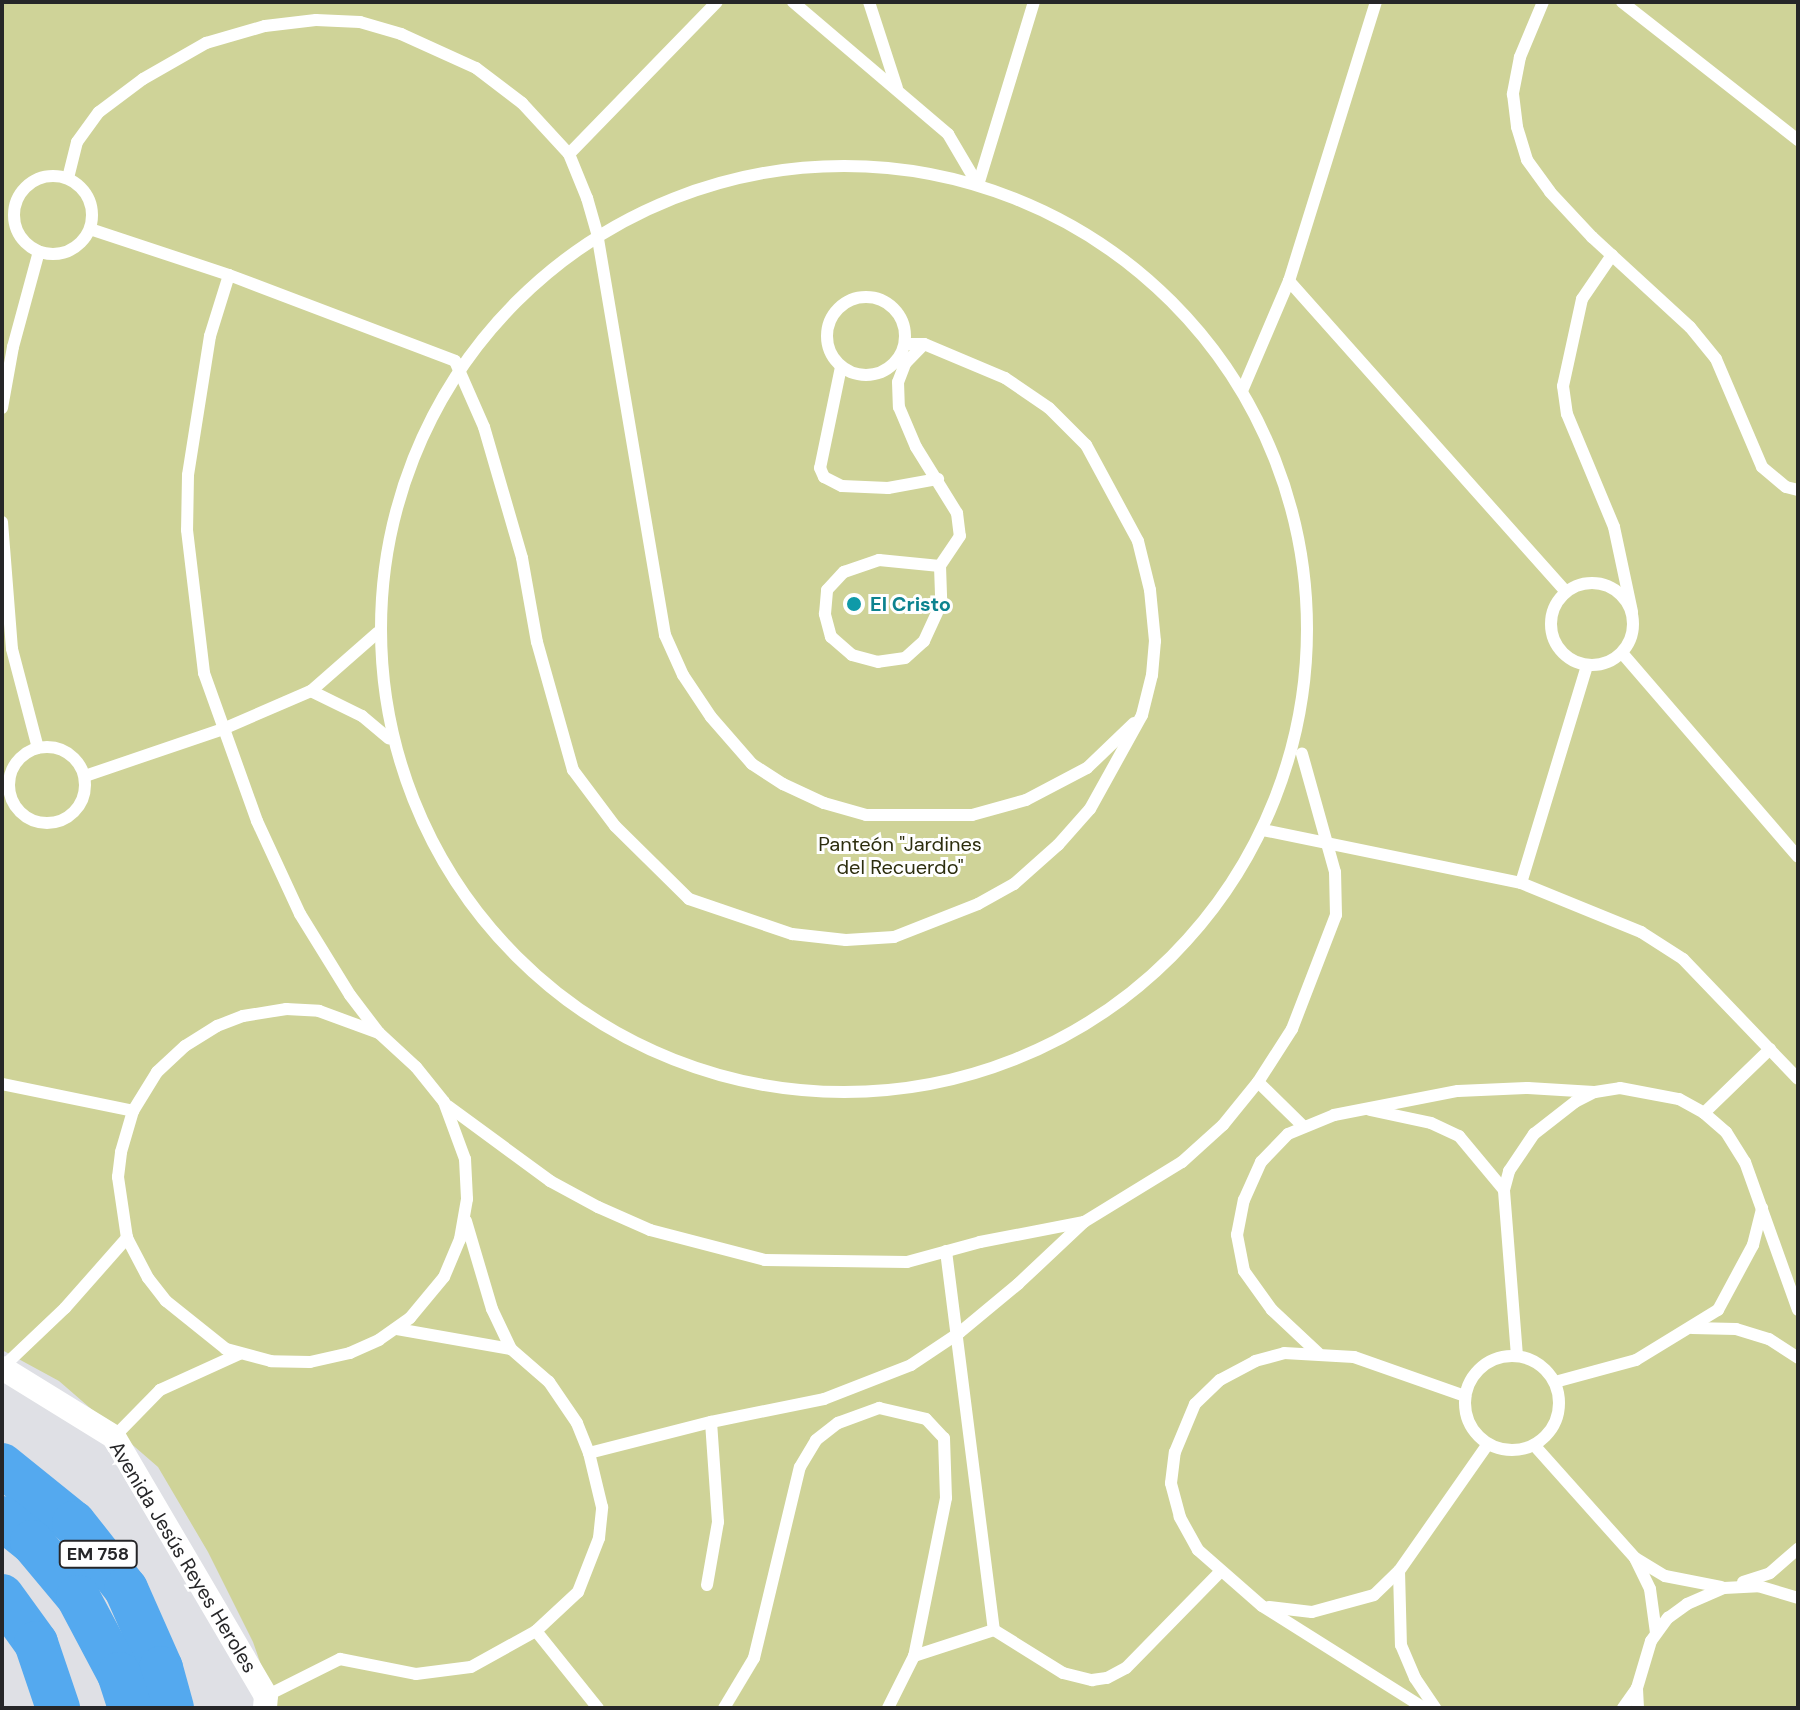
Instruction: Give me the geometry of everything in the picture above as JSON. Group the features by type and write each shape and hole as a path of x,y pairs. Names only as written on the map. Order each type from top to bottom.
{"highway":[{"name":"EM 758","path":"2,1465 74,1523 126,1589 145,1689"},
{"name":"EM 758","path":"2,1518 32,1542 78,1597 145,1689"},
{"path":"2,1596 36,1643 58,1708"}],"street":[{"name":"Avenida Jesús Reyes Heroles","path":"2,1368 114,1437 265,1702"}],"lane":[{"path":"569,154 717,2"},
{"path":"793,2 948,134 978,185"},
{"path":"869,2 897,88"},
{"path":"978,185 1034,2"},
{"path":"1242,391 1289,281 1376,2"},
{"path":"1543,2 1520,57 1513,94 1517,127 1527,160 1550,192 1690,327 1716,359 1762,467 1786,487 1798,490"},
{"path":"1622,2 1798,140"},
{"path":"68,178 77,142 92,122 143,79 206,43 265,26 316,20 360,22 401,34 476,68 522,103 569,154 597,233 665,635 683,675 711,717 752,764 783,784 824,803 866,815 972,815 1026,800 1087,768 1142,715"},
{"path":"589,1453 711,1422 824,1399 911,1365 959,1333 1084,1222 1182,1162 1223,1125 1258,1082 1292,1029 1336,915 1335,872 1302,754 1309,602 1298,533 1283,471 1242,391 1210,349 1112,256 1062,221 978,185 874,173 807,172 741,179 686,194 597,233 542,270 500,308 455,361 404,485 382,581 377,633 389,739 444,859 479,912 554,987 635,1045 728,1081 789,1090 856,1091 926,1083 995,1063 1097,1017 1142,988 1184,944 1263,830 1302,754"},
{"path":"46,176 68,178 83,189 92,208 90,229 74,248 55,254 39,251 23,240 15,224 16,200 30,183 46,176"},
{"path":"2,196 16,200"},
{"path":"90,229 229,275 455,361 484,427 522,558 537,642 573,770 615,826 689,899 735,918 792,934 846,940 894,937 938,921 1014,884 1058,845 1090,809 1142,715 1152,675 1155,641 1150,590 1138,541 1086,445 1049,408 1005,378 924,344 905,344"},
{"path":"2,408 13,347 39,251"},
{"path":"1612,255 1582,299 1563,386 1567,414 1614,527 1632,612 1634,628 1622,653 1600,665 1587,666 1563,654 1554,640 1552,614 1566,592 1593,583 1608,586 1622,595 1632,612"},
{"path":"229,275 210,336 188,475 187,530 204,673 257,821 300,914 321,954 379,1033 416,1067 444,1102 550,1181 650,1230 709,1248 765,1260 907,1262 1084,1222"},
{"path":"1289,281 1566,592"},
{"path":"873,297 892,306 904,323 905,344 891,367 866,376 841,367 828,350 826,329 835,310 852,299 873,297"},
{"path":"924,344 905,364 898,382 899,407 916,447 957,513 960,536 940,566 941,604 924,641 905,658 878,662 852,655 831,637 825,614 827,590 844,572 879,560 940,566"},
{"path":"841,367 820,468 824,477 842,486 888,488 938,479"},
{"path":"2,522 12,649 38,748"},
{"path":"85,776 223,729 311,691 377,633"},
{"path":"1622,653 1798,857"},
{"path":"1521,883 1587,666"},
{"path":"311,691 362,716 389,739"},
{"path":"38,748 65,751 80,764 85,776 85,794 80,805 70,815 55,822 42,823 26,816 7,800 15,764 38,748"},
{"path":"1263,830 1521,883 1641,932 1673,952 1798,1079"},
{"path":"379,1033 361,1023 319,1011 286,1009 243,1016 217,1026 185,1046 157,1072 133,1111 121,1152 118,1177 127,1238 148,1278 166,1301 193,1326 239,1354 286,1362 330,1359 365,1347 397,1329 423,1305 444,1277 465,1218"},
{"path":"1704,1113 1770,1049"},
{"path":"1258,1082 1304,1127"},
{"path":"2,1084 133,1111"},
{"path":"1318,1353 1272,1310 1244,1271 1237,1235 1244,1200 1261,1162 1288,1134 1304,1127 1363,1109 1458,1091 1528,1088 1595,1092 1620,1088 1679,1099 1704,1113 1726,1132 1738,1152 1762,1208 1798,1310"},
{"path":"1517,1356 1504,1190 1509,1171 1534,1134 1575,1102 1595,1092"},
{"path":"265,1702 340,1659 416,1674 471,1667 536,1631 578,1592 599,1538 602,1507 589,1453 577,1423 549,1382 511,1349 492,1309 465,1218 465,1159 444,1102"},
{"path":"1363,1109 1431,1123 1459,1136 1504,1190"},
{"path":"1555,1382 1636,1360 1718,1310 1753,1245 1762,1208"},
{"path":"2,1368 65,1308 127,1238"},
{"path":"946,1251 959,1333 994,1630"},
{"path":"1692,1328 1736,1329 1769,1339 1798,1358"},
{"path":"397,1329 511,1349"},
{"path":"1424,1708 1262,1606 1220,1572 1198,1550 1180,1517 1171,1483 1182,1429 1195,1404 1220,1380 1255,1361 1284,1353 1354,1357 1465,1396"},
{"path":"114,1437 160,1390 239,1354"},
{"path":"1517,1356 1536,1362 1555,1382 1559,1413 1553,1427 1534,1445 1507,1450 1488,1444 1468,1420 1465,1396 1470,1381 1489,1362 1517,1356"},
{"path":"724,1708 754,1658 800,1467 816,1440 838,1423 879,1408 926,1419 944,1438 946,1498 914,1656 888,1708"},
{"path":"707,1585 718,1522 711,1422"},
{"path":"1262,1606 1312,1612 1374,1595 1399,1571 1488,1444"},
{"path":"1534,1445 1635,1558 1650,1589 1656,1633 1637,1688 1623,1708"},
{"path":"1656,1633 1687,1604 1770,1573 1798,1549"},
{"path":"1635,1558 1665,1576 1724,1588 1758,1586 1798,1598"},
{"path":"1399,1571 1401,1645 1415,1678 1435,1708"},
{"path":"914,1656 994,1630 1063,1673 1092,1680 1107,1678 1126,1668 1220,1572"},
{"path":"536,1631 598,1708"},
{"path":"1637,1688 1638,1708"}],"green space":[{"name":"Panteón \"Jardines del Recuerdo\"","path":"2,2 1798,2 1798,1708 276,1708 253,1642 208,1552 158,1467 59,1381 2,1350"}],"place":[{"name":"El Cristo","path":"854,604"}]}
